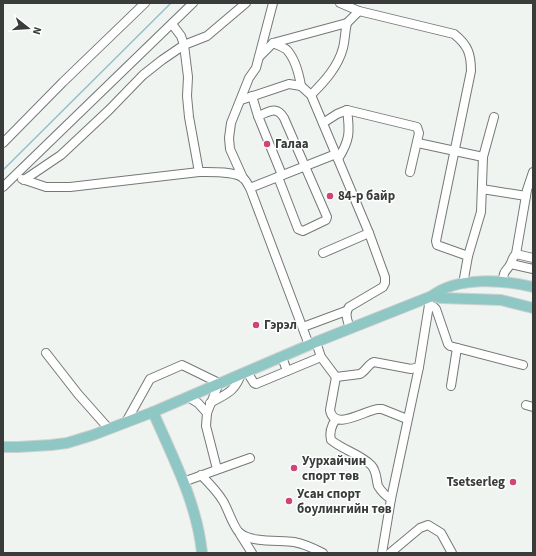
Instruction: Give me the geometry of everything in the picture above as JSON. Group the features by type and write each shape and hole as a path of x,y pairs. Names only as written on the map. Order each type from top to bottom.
{"main road":[{"path":"430,300 438,292 463,284 492,281 533,288"},
{"path":"3,447 34,447 67,442 109,429 350,329 430,300 442,298 501,300 533,308"},
{"path":"153,412 183,482 196,518 202,553"}],"street":[{"path":"3,143 63,82 145,3"},
{"path":"3,187 193,3"},
{"path":"24,180 62,155 143,75 184,45 207,36 246,3"},
{"path":"273,3 256,68 249,78 231,123 229,138 230,149 243,178 250,188 303,327 321,357 336,377 330,410 331,414 336,419 343,421 382,409 408,419"},
{"path":"340,3 356,9 359,12 454,34 462,40 468,49 471,59 471,71 436,241 438,245 443,248 468,256"},
{"path":"259,57 273,43 347,23 359,12"},
{"path":"311,95 334,67 343,48 347,23"},
{"path":"172,24 181,36 184,45 188,77 189,117 199,172"},
{"path":"273,43 286,50 292,59 298,73 301,86"},
{"path":"241,100 289,84 301,86 311,95 384,271 385,283 383,287 349,307 346,311 303,327"},
{"path":"252,96 258,116 298,229 303,231 325,222 327,219 280,112 272,110 258,116"},
{"path":"323,123 337,114 347,110 414,126 419,129 418,143 410,172"},
{"path":"250,188 305,166 337,156 345,148 348,140 349,130 347,110"},
{"path":"463,284 468,256 481,212 484,157 494,117"},
{"path":"418,143 484,157"},
{"path":"14,176 46,187 70,187 199,172 219,172 237,175 243,178"},
{"path":"503,282 505,270 511,264 513,257 516,254 533,172"},
{"path":"482,189 528,192"},
{"path":"323,253 369,233"},
{"path":"516,254 533,258"},
{"path":"511,264 533,269"},
{"path":"430,300 436,309 448,344 457,348 523,366"},
{"path":"382,553 391,500 419,367 430,300"},
{"path":"346,311 350,329"},
{"path":"451,386 457,348"},
{"path":"46,353 78,394 109,429"},
{"path":"282,357 287,371"},
{"path":"210,403 231,391 238,384 244,373 256,384 321,357"},
{"path":"336,377 360,374 374,362 411,369 419,367"},
{"path":"126,422 150,379 182,365 219,383 210,403 207,413 206,426 217,469"},
{"path":"188,397 198,403 207,413"},
{"path":"336,419 332,424 330,434 331,440 364,459 372,466 378,486 391,500"},
{"path":"183,482 250,458"},
{"path":"201,475 215,488 235,527 252,553"},
{"path":"390,553 420,528 428,525 441,533 452,553"},
{"path":"239,533 248,537 308,545 323,553"}],"waterway":[{"path":"3,170 171,3"}],"place":[{"name":"Галаа","path":"267,144"},
{"name":"84-р байр","path":"330,196"},
{"name":"Гэрэл","path":"256,325"},
{"name":"Уурхайчин спорт төв","path":"294,468"},
{"name":"Tsetserleg","path":"513,482"},
{"name":"Усан спорт боулингийн төв","path":"289,501"}]}
